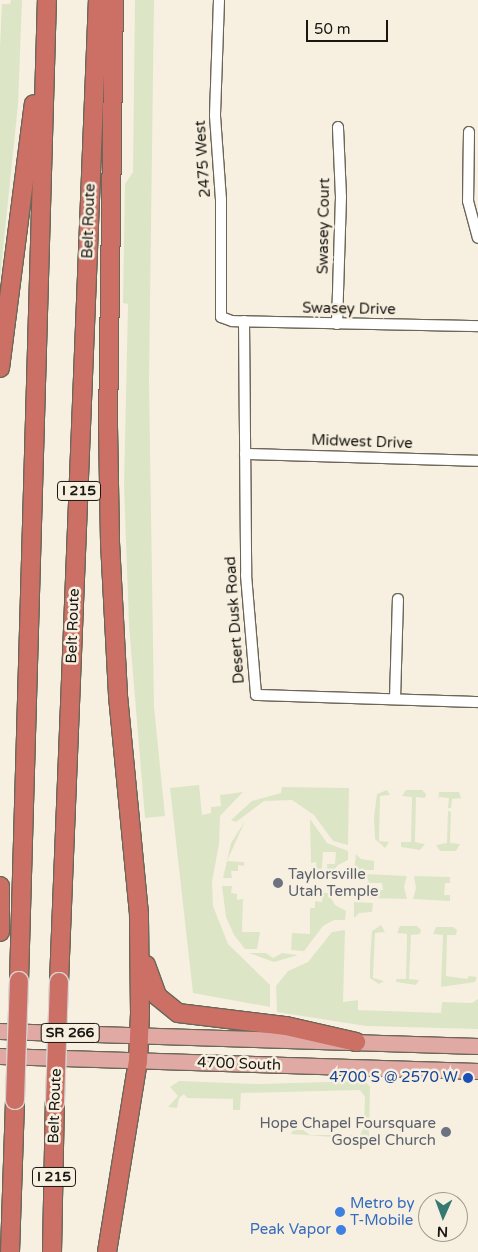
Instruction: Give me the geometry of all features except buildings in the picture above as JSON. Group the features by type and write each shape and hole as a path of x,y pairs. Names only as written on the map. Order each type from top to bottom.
{"highway":[{"name":"Belt Route","path":"52,1252 59,982 98,0"},
{"path":"107,1252 138,1061 139,1035 138,914 118,695 109,532 114,0"},
{"path":"0,368 47,2"},
{"name":"I 215","path":"10,1252 47,2"},
{"path":"0,886 0,932"},
{"path":"138,914 151,984 160,1001 172,1010 195,1017 286,1026 356,1042"}],"main road":[{"name":"4700 South","path":"0,1031 478,1046"},
{"name":"4700 South","path":"0,1056 478,1071"}],"street":[{"name":"2475 West","path":"219,0 215,116 221,199 221,317"},
{"name":"Swasey Court","path":"337,324 341,197 338,128"},
{"path":"470,132 468,200 478,238"},
{"name":"Swasey Drive","path":"221,317 244,321 478,326"},
{"name":"Desert Dusk Road","path":"244,321 247,602 256,695 478,702"},
{"name":"Midwest Drive","path":"245,454 478,461"},
{"path":"395,699 398,599"}],"green space":[{"path":"11,0 22,0 18,105 0,278 0,47 2,4 10,4"},
{"path":"135,0 154,0 149,381 154,707 165,816 145,818 129,625 124,486 128,304 123,303 125,184 133,172"},
{"path":"199,785 202,815 211,813 211,807 221,806 220,795 243,792 220,816 219,844 212,882 213,906 228,944 270,985 270,1007 193,993 170,788"},
{"path":"282,787 349,788 348,845 333,841 314,815 292,800 264,801 236,822 231,820 252,801 281,793"},
{"path":"387,790 390,795 380,796 379,841 389,842 385,848 375,839 374,817 377,794"},
{"path":"406,790 422,790 426,794 425,798 416,797 415,842 425,844 420,850 401,847 401,842 411,842 412,797 402,796"},
{"path":"439,792 459,792 461,798 452,799 451,808 448,808 449,798 439,797 438,806"},
{"path":"448,811 451,812 450,843 460,844 456,851 440,851 436,845 447,843"},
{"path":"310,819 327,843 348,851 348,860 338,865 328,877 327,864 335,864 336,852 323,852 322,869 316,869 316,862 311,863"},
{"path":"245,821 227,861 244,862 244,866 238,865 238,871 231,871 232,878 223,878 231,843"},
{"path":"356,854 361,859 374,861 374,870 354,870"},
{"path":"366,874 407,876 404,887 407,899 366,898 369,889 383,890 382,883 369,883"},
{"path":"414,876 450,877 450,883 445,883 444,895 450,895 450,901 413,899 416,888"},
{"path":"222,886 232,886 231,893 237,894 237,900 243,899 242,932 260,932 257,949 245,949 234,935 226,917"},
{"path":"323,893 328,893 335,905 346,911 345,920 334,920 323,926 304,951 291,950 292,933 310,934 310,908 315,908 315,901 322,902"},
{"path":"354,902 373,903 372,912 359,913 354,918"},
{"path":"381,925 385,932 375,933 373,978 384,981 379,984 370,978 370,960 372,931"},
{"path":"400,926 417,926 421,930 420,934 411,935 409,979 419,980 416,985 396,982 396,979 406,979 407,934 397,933"},
{"path":"436,927 453,927 457,930 456,935 447,935 446,976 467,979 469,976 477,977 475,982 441,987 443,935 433,934"},
{"path":"345,930 343,1002 358,1000 358,1010 441,1013 442,1002 472,1003 478,999 478,1029 366,1026 277,1012 276,986 288,971 308,962 332,932"},
{"path":"249,953 266,953 273,958 282,953 298,955 274,962"},
{"path":"179,1081 258,1084 365,1081 370,1087 369,1137 361,1139 291,1134 293,1130 303,1130 310,1135 360,1135 364,1127 365,1097 360,1090 241,1093 240,1110 233,1110 233,1099 187,1098 184,1094 179,1098 177,1108 168,1107 178,1096 170,1087"}],"place":[{"name":"Taylorsville Utah Temple","path":"278,883"},
{"name":"4700 S @ 2570 W","path":"468,1078"},
{"name":"Hope Chapel Foursquare Gospel Church","path":"446,1132"},
{"name":"Metro by T-Mobile","path":"340,1212"},
{"name":"Peak Vapor","path":"341,1230"}]}
